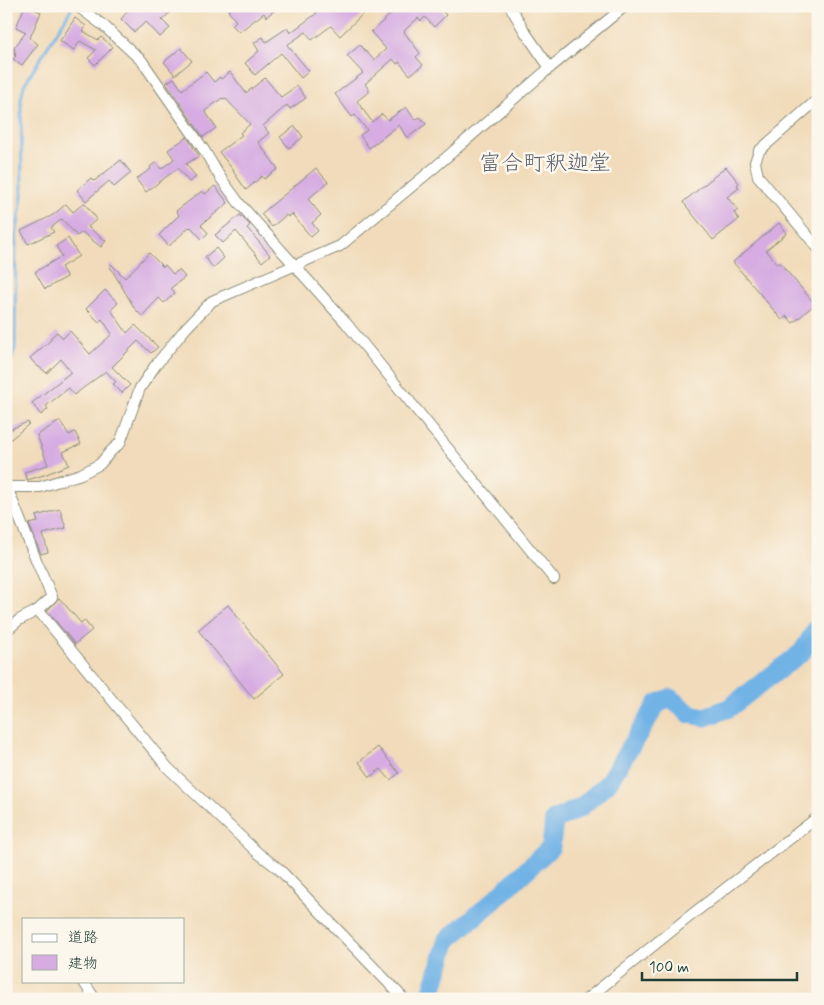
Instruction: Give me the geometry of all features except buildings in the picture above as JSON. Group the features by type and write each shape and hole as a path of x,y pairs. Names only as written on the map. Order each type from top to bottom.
{"street":[{"path":"78,6 110,31 142,61 239,202 346,323 554,579"},
{"path":"510,6 550,68"},
{"path":"6,631 19,620 38,610 52,598 33,563 7,487 40,487 81,474 100,464 120,443 140,388 155,366 186,328 212,301 340,246 625,6"},
{"path":"818,99 759,150 755,162 758,176 818,248"},
{"path":"38,610 168,768 258,853 279,869 404,999"},
{"path":"587,999 818,817"},
{"path":"84,982 95,999"}],"waterway":[{"path":"6,378 15,348 16,237 22,196 21,99 24,85 73,6"},
{"path":"6,623 16,616"},
{"path":"427,999 432,991 448,939 490,904 551,847 554,820 580,808 608,783 657,704 670,698 690,714 705,717 729,708 802,652 818,626"}],"district":[{"name":"富合町釈迦堂","path":"545,164"}]}
